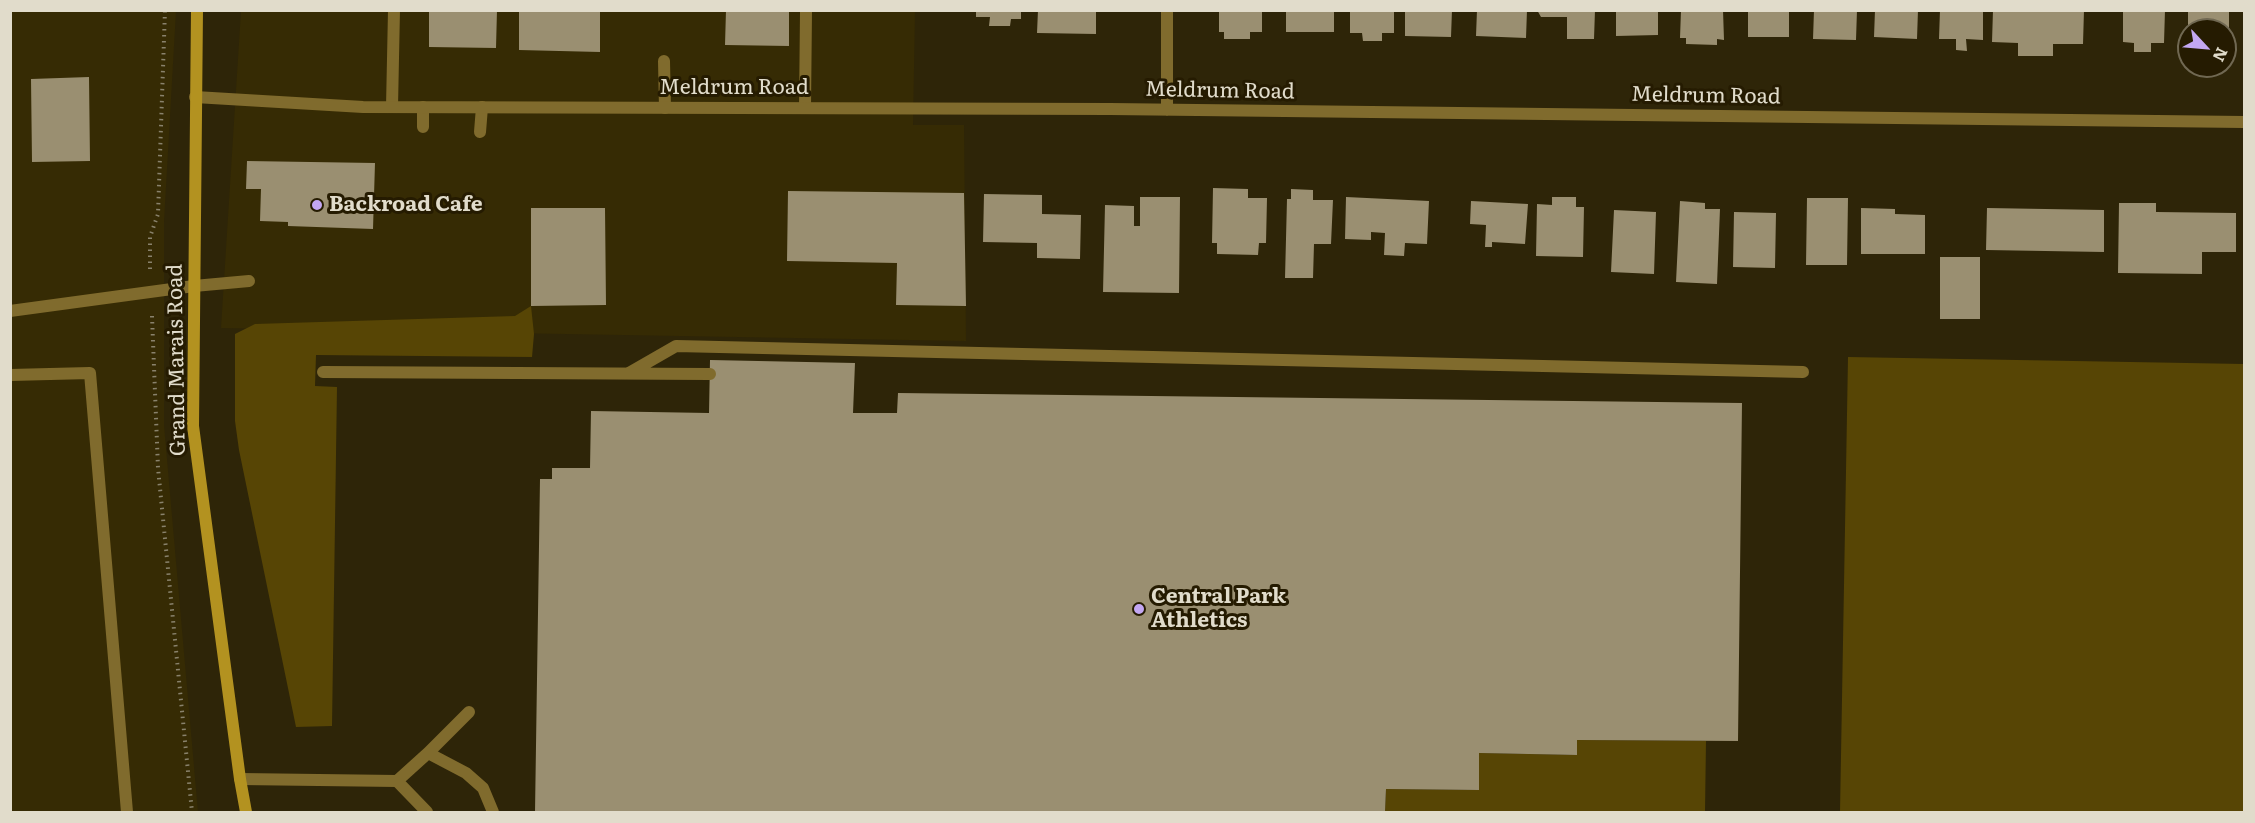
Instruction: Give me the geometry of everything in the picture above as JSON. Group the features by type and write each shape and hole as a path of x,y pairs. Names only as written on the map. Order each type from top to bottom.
{"street":[{"name":"Grand Marais Road","path":"197,10 193,426 246,813"},
{"path":"392,107 394,10"},
{"path":"1167,10 1167,110"},
{"path":"805,108 806,12"},
{"path":"664,61 665,108"},
{"name":"Meldrum Road","path":"195,97 392,107 1167,110 2244,122"},
{"path":"423,107 423,127"},
{"path":"480,132 482,107"},
{"path":"10,311 194,286 249,281"},
{"path":"629,373 676,346 1803,372"},
{"path":"323,372 710,374"},
{"path":"10,375 90,374 127,813"},
{"path":"240,779 397,781 469,712"},
{"path":"428,753 466,772 483,788 493,813"},
{"path":"397,781 427,813"}],"path":[{"path":"150,237 158,214 165,10"},
{"path":"153,347 158,468 192,813"}],"shaded area":[{"path":"10,11 176,11 164,222 164,425 198,812 11,812"},
{"path":"241,11 915,11 913,125 964,125 966,341 221,328"},
{"path":"531,306 534,334 532,357 316,355 315,386 337,387 332,726 296,727 239,450 235,421 235,334 255,324 515,316"},
{"path":"1848,357 2244,364 2244,812 1840,812"},
{"path":"1577,740 1706,741 1705,812 1385,812 1386,789 1479,790 1479,753 1576,755"}],"building":[{"path":"429,10 497,10 496,48 429,47"},
{"path":"519,10 600,10 600,52 519,50"},
{"path":"726,10 789,10 789,46 725,45"},
{"path":"976,10 1021,10 1021,19 1011,19 1010,26 989,26 990,17 976,17"},
{"path":"1038,10 1096,10 1096,34 1037,33"},
{"path":"1219,10 1262,10 1262,32 1250,32 1250,39 1224,39 1224,32 1219,32"},
{"path":"1286,10 1334,10 1334,32 1286,32"},
{"path":"1350,10 1394,10 1394,33 1382,33 1382,41 1363,41 1362,33 1350,33"},
{"path":"1405,10 1452,10 1451,37 1405,36"},
{"path":"1477,10 1527,10 1526,38 1476,36"},
{"path":"1537,10 1595,10 1594,39 1567,39 1567,17 1541,17"},
{"path":"1616,10 1658,10 1658,35 1616,36"},
{"path":"1681,10 1723,10 1724,40 1717,39 1717,45 1686,44 1686,38 1680,38"},
{"path":"1748,10 1789,10 1789,37 1748,37"},
{"path":"1814,10 1857,10 1856,40 1813,39"},
{"path":"1875,10 1918,10 1917,39 1874,37"},
{"path":"1940,10 1983,10 1983,40 1966,39 1967,51 1956,50 1956,39 1939,39"},
{"path":"1993,10 2084,10 2083,44 2053,44 2053,56 2018,56 2018,43 1992,42"},
{"path":"2123,10 2165,10 2164,43 2151,43 2151,52 2134,52 2134,43 2123,42"},
{"path":"2188,10 2229,10 2229,18 2188,18"},
{"path":"89,77 90,161 32,162 31,79"},
{"name":"Backroad Cafe","path":"247,161 375,163 373,229 288,226 288,222 260,221 261,189 246,189"},
{"path":"1213,188 1248,189 1248,198 1267,198 1266,243 1259,243 1258,255 1217,254 1217,243 1212,243"},
{"path":"1291,189 1313,190 1313,200 1333,200 1331,244 1314,244 1313,278 1285,278 1287,199 1291,199"},
{"path":"788,191 964,193 966,306 896,305 897,263 787,261"},
{"path":"984,194 1042,195 1042,214 1081,215 1080,259 1037,258 1037,243 983,242"},
{"path":"1140,197 1180,197 1179,293 1103,292 1105,205 1134,206 1134,226 1140,226"},
{"path":"1346,197 1429,201 1427,244 1405,243 1404,256 1384,255 1385,233 1371,232 1371,240 1345,239"},
{"path":"1552,197 1576,197 1576,207 1584,207 1583,257 1536,256 1537,204 1552,205"},
{"path":"1807,198 1848,198 1847,265 1806,265"},
{"path":"1471,201 1528,204 1525,244 1492,242 1492,247 1485,247 1486,225 1470,224"},
{"path":"1680,201 1705,203 1705,209 1720,209 1717,284 1676,282"},
{"path":"2119,203 2156,203 2156,212 2236,213 2236,252 2202,252 2202,274 2118,273"},
{"path":"531,208 605,208 606,305 531,306"},
{"path":"1861,208 1895,209 1895,214 1925,215 1925,254 1861,254"},
{"path":"1987,208 2104,210 2104,252 1986,250"},
{"path":"1614,210 1656,212 1654,274 1611,272"},
{"path":"1734,212 1776,213 1775,268 1733,267"},
{"path":"1940,257 1980,257 1980,319 1940,319"},
{"name":"Central Park Athletics","path":"710,360 855,363 853,413 897,413 898,393 1742,403 1738,741 1577,740 1577,755 1479,753 1479,790 1386,789 1385,812 535,812 540,479 552,479 552,468 590,468 591,411 709,413"}],"place":[{"name":"Backroad Cafe","path":"317,205"},
{"name":"Central Park Athletics","path":"1139,609"}]}
